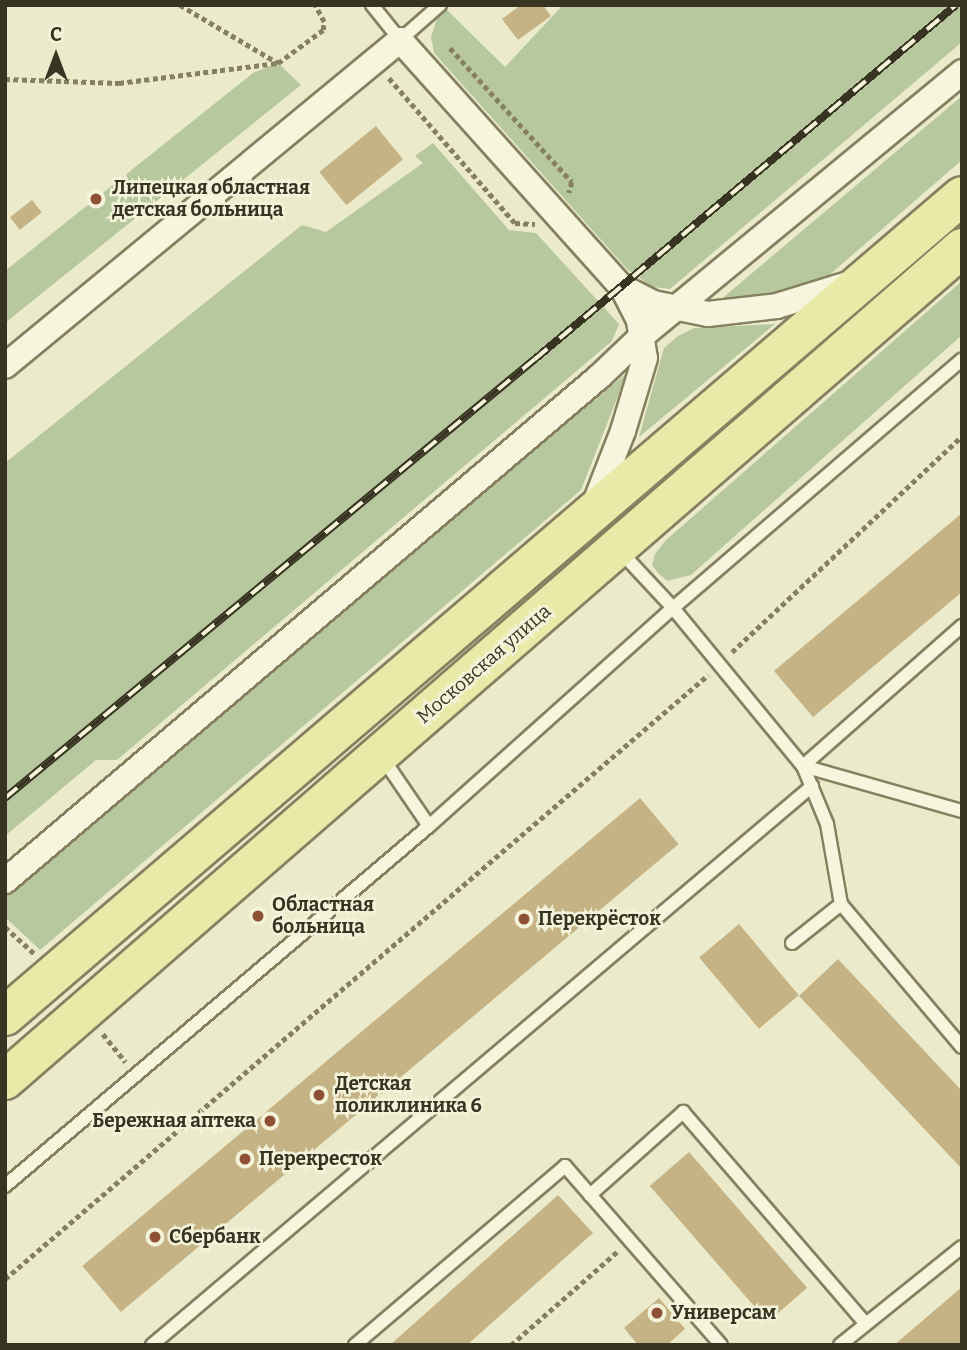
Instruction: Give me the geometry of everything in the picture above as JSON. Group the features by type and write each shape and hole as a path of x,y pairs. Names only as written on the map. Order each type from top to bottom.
{"main road":[{"path":"5,1016 962,196"},
{"name":"Московская улица","path":"5,1080 962,248"}],"street":[{"path":"5,366 400,40 622,287 639,321 645,358 623,431 589,518"},
{"path":"5,881 589,385 642,336 677,310 962,72"},
{"path":"622,287 653,303 677,310 708,314 777,306 868,278"}],"lane":[{"path":"372,5 400,40 440,5"},
{"path":"5,1186 429,826 673,608 962,359"},
{"path":"617,547 673,608 803,766 827,824 841,904 962,1047"},
{"path":"803,766 962,626"},
{"path":"380,755 429,826"},
{"path":"803,766 962,810"},
{"path":"152,1345 812,786"},
{"path":"792,943 841,904"},
{"path":"590,1195 683,1112 866,1324"},
{"path":"355,1345 565,1166 721,1345"},
{"path":"840,1345 962,1247"}],"path":[{"path":"180,5 278,63"},
{"path":"5,79 119,83 278,63 323,30 324,22 315,5"},
{"path":"388,77 515,223 543,225"},
{"path":"5,1279 719,665 962,436"},
{"path":"510,1345 630,1240"}],"green space":[{"path":"563,5 962,5 962,42 670,289 652,287 628,270 434,53 431,37 436,21 445,8 505,67"},
{"path":"278,63 301,85 5,323 5,271 253,73"},
{"path":"962,96 962,160 820,283 782,297 719,301"},
{"path":"433,143 509,230 536,233 619,324 612,341 117,760 96,760 5,836 5,463 302,225 326,232 423,163 415,156"},
{"path":"962,281 962,335 691,575 667,581 658,573 652,565 655,554 666,540"},
{"path":"775,324 639,437 664,348 678,336 694,328"},
{"path":"627,373 581,490 40,950 6,918 5,894"}],"building":[{"path":"521,5 543,5 551,16 518,40 502,19"},
{"path":"376,126 403,159 346,205 319,172"},
{"path":"32,200 42,213 20,230 10,217"},
{"path":"962,513 962,592 813,717 774,671"},
{"path":"640,798 679,844 121,1312 82,1266"},
{"path":"739,924 799,995 759,1029 699,957"},
{"path":"838,959 962,1091 962,1169 799,996"},
{"path":"689,1152 807,1288 768,1322 650,1186"},
{"path":"558,1195 593,1233 467,1345 390,1345"},
{"path":"962,1287 962,1345 894,1345"},
{"name":"Универсам","path":"659,1298 685,1329 667,1345 638,1345 624,1328"}],"railway":[{"path":"5,798 535,359 956,5"}],"place":[{"name":"Липецкая областная детская больница","path":"96,199"},
{"name":"Областная больница","path":"258,916"},
{"name":"Перекрёсток","path":"524,919"},
{"name":"Детская поликлиника 6","path":"319,1095"},
{"name":"Бережная аптека","path":"270,1121"},
{"name":"Перекресток","path":"245,1159"},
{"name":"Сбербанк","path":"155,1237"},
{"name":"Универсам","path":"657,1313"}]}
